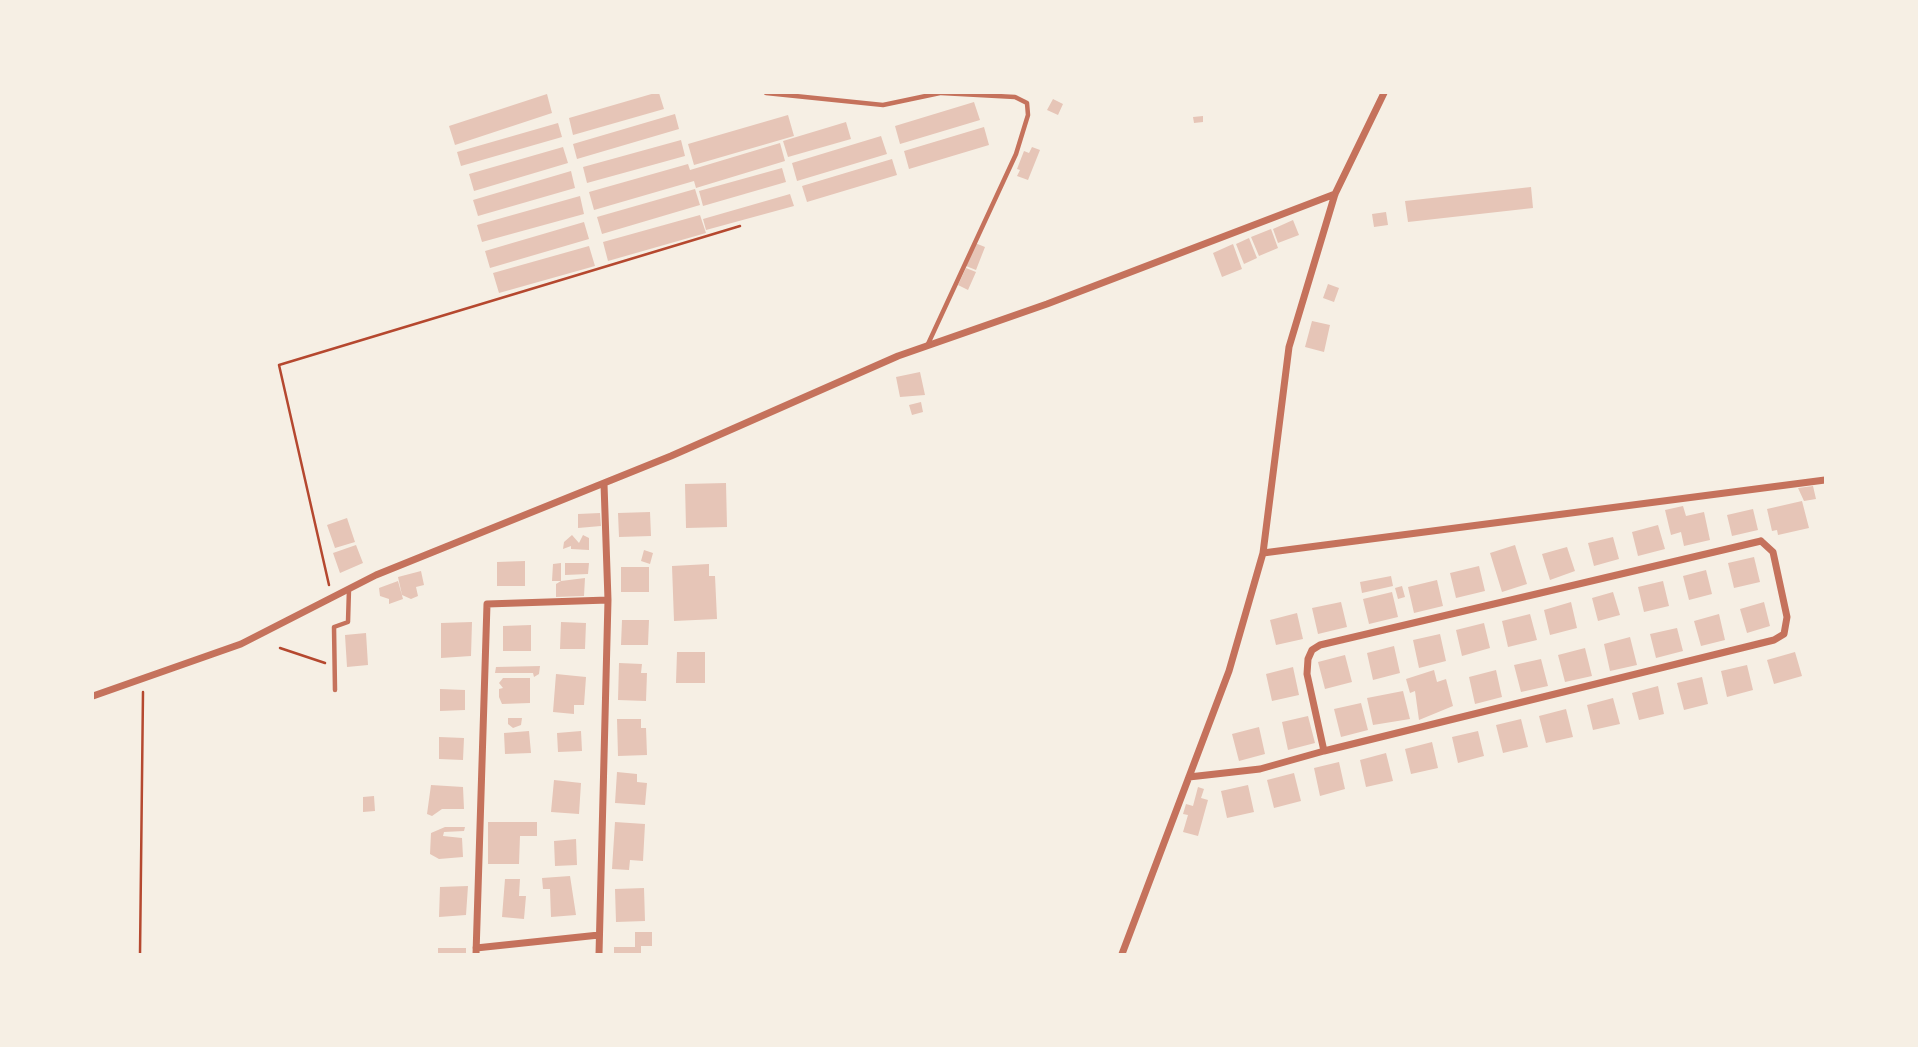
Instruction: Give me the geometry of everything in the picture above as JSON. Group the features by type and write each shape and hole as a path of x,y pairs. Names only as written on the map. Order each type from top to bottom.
{"street":[{"path":"1122,954 1229,671 1263,553 1289,347 1335,194 1384,93"},
{"path":"93,696 187,665 241,643 349,588 526,512 604,484 929,344 1047,304 1335,194"},
{"path":"1263,553 1825,480"},
{"path":"599,954 608,600 604,484"},
{"path":"1189,777 1260,769 1774,640 1784,634 1787,617 1773,552 1761,541 1327,641 1312,650 1307,674 1324,751"},
{"path":"599,934 476,951 487,604 608,600"}],"lane":[{"path":"766,93 883,105 940,93 1015,97 1027,103 1028,115 1016,154 929,344"},
{"path":"335,690 334,627 348,622 349,588"}],"path":[{"path":"331,597 279,365 740,226"},
{"path":"280,649 335,667"},
{"path":"140,954 143,678"}],"building":[{"path":"659,93 664,109 573,135 569,118"},
{"path":"547,94 552,113 455,145 449,126"},
{"path":"1053,99 1063,104 1058,115 1047,110"},
{"path":"974,102 980,120 900,144 895,126"},
{"path":"675,114 679,129 577,159 573,144"},
{"path":"788,115 794,136 694,165 688,144"},
{"path":"1203,116 1203,122 1194,123 1193,117"},
{"path":"846,122 851,139 788,157 783,141"},
{"path":"558,123 562,137 461,166 457,152"},
{"path":"984,127 989,145 909,169 904,151"},
{"path":"881,136 887,154 797,181 792,163"},
{"path":"681,140 685,156 587,183 583,167"},
{"path":"780,143 785,161 696,188 694,181 594,210 589,192 688,164 690,170"},
{"path":"563,147 568,163 474,191 469,174"},
{"path":"1032,147 1040,150 1028,180 1017,176 1020,170 1017,169 1024,151 1029,153"},
{"path":"892,159 897,175 807,202 802,186"},
{"path":"782,168 786,182 703,206 699,191"},
{"path":"571,171 575,188 478,216 473,200"},
{"path":"1531,187 1533,208 1408,222 1405,201"},
{"path":"695,189 700,205 602,234 597,217"},
{"path":"790,194 794,206 706,230 703,219"},
{"path":"580,196 584,214 482,242 477,225"},
{"path":"1386,212 1388,225 1374,227 1372,214"},
{"path":"700,215 706,233 608,261 603,242"},
{"path":"1293,220 1299,235 1278,243 1273,229"},
{"path":"584,222 589,239 490,268 485,251"},
{"path":"1271,229 1278,248 1259,256 1251,237"},
{"path":"1249,238 1257,258 1244,264 1236,244"},
{"path":"975,243 985,247 976,270 966,266"},
{"path":"1233,244 1242,269 1222,277 1213,253"},
{"path":"589,246 595,266 499,293 493,273"},
{"path":"966,268 976,272 968,290 958,285"},
{"path":"1328,284 1339,288 1334,302 1323,298"},
{"path":"1312,321 1330,325 1324,352 1305,347"},
{"path":"920,372 925,395 900,397 896,377"},
{"path":"921,402 923,412 912,415 909,405"},
{"path":"726,483 727,527 686,528 685,484"},
{"path":"1813,486 1816,499 1804,501 1798,488"},
{"path":"1802,501 1809,528 1778,535 1777,530 1772,531 1767,509"},
{"path":"1683,506 1686,516 1704,512 1710,540 1684,546 1681,532 1671,535 1665,510"},
{"path":"1753,509 1758,530 1732,536 1727,515"},
{"path":"650,512 651,536 619,537 618,513"},
{"path":"600,513 601,526 578,528 578,514"},
{"path":"347,518 355,542 335,548 327,525"},
{"path":"1658,525 1665,549 1638,556 1632,532"},
{"path":"572,535 579,543 583,535 589,538 589,550 571,549 571,546 563,549 564,542"},
{"path":"1613,537 1619,559 1594,566 1588,543"},
{"path":"356,545 363,563 340,573 333,553"},
{"path":"1515,545 1527,584 1502,592 1490,553"},
{"path":"1567,547 1575,571 1550,580 1542,554"},
{"path":"644,550 653,553 650,564 641,561"},
{"path":"1754,557 1760,582 1734,588 1728,563"},
{"path":"525,561 525,586 497,586 497,562"},
{"path":"561,563 561,581 552,581 553,564"},
{"path":"565,563 589,563 588,574 565,575"},
{"path":"709,564 709,576 715,576 717,619 674,621 672,566"},
{"path":"1479,566 1485,591 1456,598 1450,573"},
{"path":"621,567 649,567 649,592 621,592"},
{"path":"1706,570 1712,594 1689,600 1683,576"},
{"path":"421,571 424,585 416,587 418,596 411,599 402,595 398,577"},
{"path":"1391,576 1393,586 1362,593 1360,582"},
{"path":"585,578 584,596 556,597 556,584"},
{"path":"1437,580 1443,606 1414,613 1408,587"},
{"path":"398,581 403,599 389,604 389,599 380,596 379,588"},
{"path":"1663,581 1669,606 1644,612 1638,587"},
{"path":"1402,586 1405,597 1398,599 1395,588"},
{"path":"1392,592 1398,617 1369,624 1363,599"},
{"path":"1613,592 1620,615 1598,621 1592,598"},
{"path":"1341,602 1347,627 1318,634 1312,608"},
{"path":"1571,602 1577,628 1550,635 1544,610"},
{"path":"1764,602 1770,626 1747,633 1740,609"},
{"path":"1297,613 1303,639 1276,645 1270,620"},
{"path":"1530,614 1537,640 1508,647 1502,621"},
{"path":"1719,614 1725,640 1701,646 1694,621"},
{"path":"622,620 649,620 648,645 621,645"},
{"path":"472,622 471,656 441,658 441,623"},
{"path":"561,622 586,623 585,649 560,649"},
{"path":"1484,623 1490,648 1462,656 1456,630"},
{"path":"531,625 531,651 503,651 503,626"},
{"path":"1677,628 1683,651 1656,658 1650,634"},
{"path":"366,633 368,665 347,667 345,635"},
{"path":"1440,634 1446,661 1419,668 1413,640"},
{"path":"1630,637 1637,665 1610,671 1604,644"},
{"path":"1394,646 1400,673 1373,680 1367,653"},
{"path":"1585,648 1592,676 1565,682 1558,655"},
{"path":"677,652 705,652 705,683 676,683"},
{"path":"1795,652 1802,676 1774,684 1767,660"},
{"path":"1345,655 1352,682 1325,689 1318,662"},
{"path":"1541,659 1548,686 1521,692 1514,665"},
{"path":"619,663 642,664 641,673 647,673 646,701 618,700"},
{"path":"1747,665 1753,690 1727,697 1721,671"},
{"path":"540,666 539,674 534,677 533,673 495,673 496,667"},
{"path":"1293,667 1299,695 1272,701 1266,674"},
{"path":"1434,670 1437,682 1446,679 1453,706 1419,720 1415,691 1410,693 1406,679"},
{"path":"1496,670 1502,697 1475,704 1469,677"},
{"path":"556,674 586,677 584,705 574,705 574,714 553,712"},
{"path":"1702,677 1708,704 1684,710 1677,683"},
{"path":"503,678 530,678 530,703 502,704 499,689 503,688 499,683"},
{"path":"1658,686 1664,714 1639,720 1632,693"},
{"path":"440,689 465,690 465,710 440,711"},
{"path":"1403,691 1410,719 1373,725 1367,698"},
{"path":"1613,698 1620,724 1593,730 1587,705"},
{"path":"1361,703 1368,730 1341,737 1334,709"},
{"path":"1566,709 1573,737 1546,743 1539,716"},
{"path":"1308,716 1315,743 1288,750 1282,722"},
{"path":"508,718 522,718 521,725 513,728 508,724"},
{"path":"617,719 641,719 641,728 646,728 647,755 618,756"},
{"path":"1521,719 1528,747 1503,753 1496,725"},
{"path":"1259,727 1265,754 1239,761 1232,734"},
{"path":"529,731 531,753 505,754 504,733"},
{"path":"581,731 582,751 558,752 557,733"},
{"path":"1478,731 1484,756 1458,763 1452,737"},
{"path":"439,737 464,738 463,760 439,759"},
{"path":"1432,742 1438,768 1411,774 1405,749"},
{"path":"1386,753 1393,781 1366,787 1360,760"},
{"path":"1339,762 1345,789 1320,796 1314,768"},
{"path":"617,772 637,774 637,782 647,783 645,805 615,803"},
{"path":"1294,773 1301,801 1274,808 1267,780"},
{"path":"554,780 581,783 579,814 551,812"},
{"path":"431,785 463,787 464,809 442,809 432,816 427,814"},
{"path":"1248,785 1254,812 1227,818 1221,791"},
{"path":"1198,787 1204,789 1201,798 1208,800 1198,836 1183,832 1188,815 1183,814 1186,804 1193,806"},
{"path":"374,796 375,811 363,812 363,797"},
{"path":"488,822 537,822 537,836 520,836 519,864 488,864"},
{"path":"615,822 645,824 643,861 630,860 629,870 612,869"},
{"path":"445,827 465,827 464,831 444,832 443,836 462,838 463,857 439,859 430,854 431,833"},
{"path":"576,839 577,865 555,866 554,841"},
{"path":"570,876 576,915 551,917 550,889 543,889 542,878"},
{"path":"505,879 520,879 519,896 526,896 524,919 502,917"},
{"path":"468,886 466,915 439,917 440,887"},
{"path":"644,888 645,921 616,922 615,889"},
{"path":"635,932 652,932 652,946 641,946 641,954 614,954 614,947 635,947"},
{"path":"438,948 466,948 466,954 438,954"}]}
